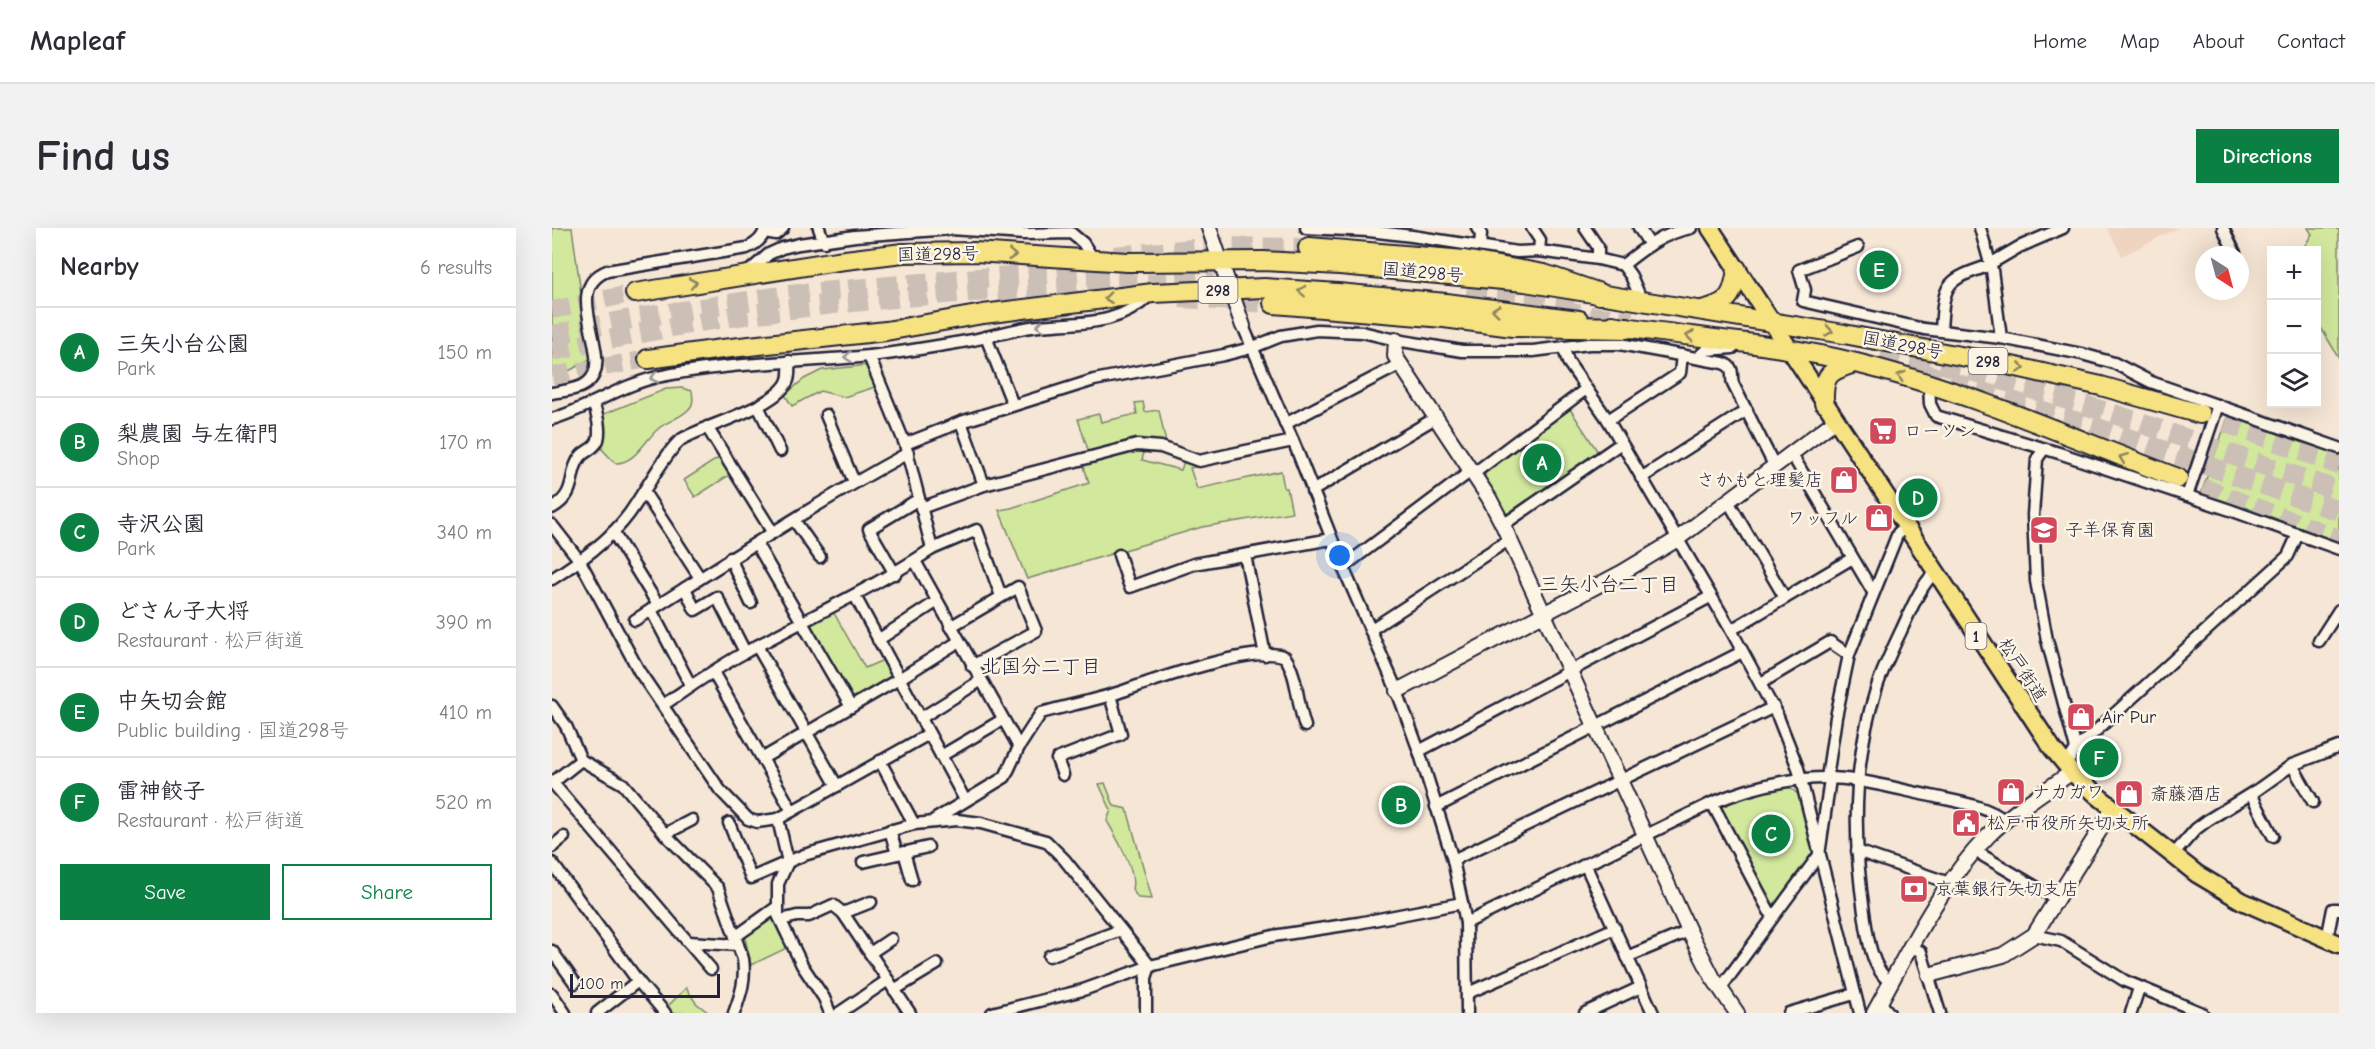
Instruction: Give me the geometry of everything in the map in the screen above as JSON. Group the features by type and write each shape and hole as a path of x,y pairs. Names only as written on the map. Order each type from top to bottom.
{"highway":[{"path":"1309,248 1464,261 1544,275 1600,294"},
{"name":"国道298号","path":"635,293 837,261 903,253 975,252 1094,260 1274,262 1449,274 1525,282 1896,344 2003,364 2101,386 2200,414"},
{"path":"1702,310 1717,306 1731,295 1737,269"},
{"name":"国道298号","path":"648,359 886,332 983,314 1153,293 1264,288 1381,297 1469,306 1740,342 1856,363 1929,385 2178,478"},
{"path":"1275,303 1433,316 1513,326 1627,328"},
{"path":"1824,403 1825,380 1828,374 1856,363"}],"main road":[{"name":"松戸街道","path":"1710,228 2030,716 2069,769 2113,809 2197,874 2242,901 2333,942"}],"street":[{"path":"552,393 583,385 594,374 596,362 586,295 593,278 607,271 747,248 759,241 765,230 776,234 783,228"},
{"path":"819,228 824,242"},
{"path":"1209,228 1251,348 1293,441 1419,752 1453,860 1466,923 1467,1013"},
{"path":"1306,228 1412,232 1517,252 1539,251 1598,259 1623,265 1631,276 1642,301"},
{"path":"1532,228 1540,240 1539,251"},
{"path":"1585,228 1598,247 1598,259"},
{"path":"1639,228 1650,245"},
{"path":"1623,265 1670,233 1691,228"},
{"path":"1980,228 1991,264 2001,322 2001,338"},
{"path":"1941,330 1943,297 1950,283 1959,275 1991,264 2019,247 2063,228"},
{"path":"2223,228 2232,246"},
{"path":"743,276 769,254 782,248 855,236 921,229 1071,233 1083,243 1094,260"},
{"path":"1480,246 1481,229"},
{"path":"1858,247 1799,270 1805,290 1803,300 1924,329 2001,338 2082,354 2114,363 2151,382 2339,448"},
{"path":"552,419 593,403 614,391 657,377 789,361 869,356 986,337 1031,327 1103,321 1138,307 1153,293"},
{"path":"1896,344 1924,329"},
{"path":"635,620 906,448 961,422 1119,374 1251,348 1281,336 1317,330 1362,332 1462,351 1564,349 1620,344 1730,366 1734,374 1733,384 1774,465"},
{"path":"986,337 1013,405"},
{"path":"1396,340 1394,351 1401,364 1437,417 1503,525 1689,931 1720,989 1737,1013"},
{"path":"1697,358 1706,350 1732,348 1740,342"},
{"path":"1564,349 1568,362 1608,420 1774,707 1801,779 1860,1013"},
{"path":"1608,420 1680,373 1682,355"},
{"path":"869,356 906,448 932,549"},
{"path":"552,579 580,561 628,516 676,444 707,427 758,406 785,385 789,373 789,361"},
{"path":"1285,424 1401,364"},
{"path":"1929,385 1930,404 1936,416 2187,496 2339,549"},
{"path":"1343,567 1586,389"},
{"path":"552,508 566,496 581,456 597,443 598,414 593,403"},
{"path":"2187,496 2218,405"},
{"path":"758,406 780,451"},
{"path":"1641,478 1747,410"},
{"path":"826,415 854,482"},
{"path":"1312,491 1437,417"},
{"path":"1396,691 1623,572 1676,540 1836,420"},
{"path":"961,422 984,485"},
{"path":"707,427 773,533"},
{"path":"895,574 869,529 920,503 1137,445 1152,445 1199,461 1293,441"},
{"path":"1503,525 1620,444"},
{"path":"2044,449 2037,459 2035,488 2033,550 2036,581 2047,640 2076,748"},
{"path":"1791,453 1851,559 1873,592"},
{"path":"645,492 700,578"},
{"path":"1728,501 1785,598"},
{"path":"794,519 820,557"},
{"path":"552,525 580,561 639,671 720,790 739,811 757,822 778,819 929,734"},
{"path":"1720,989 1819,855 1836,717 1849,656 1898,533 1906,527"},
{"path":"663,705 745,652 895,574 932,549 977,530 1001,596"},
{"path":"613,532 654,607 691,686"},
{"path":"1881,1009 1891,983 1911,946 1949,883 1975,850 2005,821 2069,769 2076,748 2288,556 2298,534"},
{"path":"1119,555 1130,587 1194,564 1331,539"},
{"path":"1370,630 1510,539"},
{"path":"756,543 851,707"},
{"path":"1245,555 1265,655"},
{"path":"730,558 752,603"},
{"path":"1731,630 1851,559"},
{"path":"915,561 1018,747"},
{"path":"1891,983 1879,972 1866,925 1857,852 1858,780 1877,686 1913,604 1927,580 1935,572"},
{"path":"950,627 1018,587 1036,631 972,666"},
{"path":"685,588 695,610 717,597 745,652"},
{"path":"855,596 965,800"},
{"path":"1419,752 1710,597"},
{"path":"879,640 936,602"},
{"path":"2319,641 2339,610"},
{"path":"763,758 958,642"},
{"path":"1761,682 1830,642 1849,656"},
{"path":"757,646 837,786"},
{"path":"1436,807 1742,652"},
{"path":"931,821 1005,777 1018,747 1041,713 1220,662 1256,654 1281,655 1288,662 1305,726"},
{"path":"713,672 792,811"},
{"path":"921,718 980,681"},
{"path":"1063,775 1057,759 1121,734 1110,695"},
{"path":"552,706 566,726 582,760 623,784 665,834 718,888 745,971 744,987 734,1013"},
{"path":"1453,860 1774,707"},
{"path":"941,756 1002,720"},
{"path":"2172,855 2196,829 2292,765 2339,747"},
{"path":"582,760 552,782 711,969"},
{"path":"880,761 915,824"},
{"path":"2292,765 2313,802"},
{"path":"1466,923 1712,803 1751,789 1801,779 1858,780 1965,804 1998,815 2005,821"},
{"path":"2251,794 2273,836"},
{"path":"1712,803 1769,911 1774,915"},
{"path":"1929,975 2003,954 2034,935 2113,809"},
{"path":"778,819 788,862 778,884 777,907 802,965 824,998 830,1013"},
{"path":"665,834 692,820"},
{"path":"729,823 751,878 804,855 890,830 931,821 957,820 981,824 1046,841 1064,859 1150,966"},
{"path":"890,830 912,880"},
{"path":"552,847 564,837"},
{"path":"863,862 928,847"},
{"path":"1975,850 2058,900"},
{"path":"1857,852 1949,883"},
{"path":"552,862 638,981 665,1013"},
{"path":"1585,864 1653,1013"},
{"path":"843,913 871,902"},
{"path":"992,1013 1083,990 1150,966 1273,936 1358,923 1462,903"},
{"path":"781,920 809,916 833,904 843,913 910,1013"},
{"path":"688,942 736,941 777,907"},
{"path":"2333,942 2333,909 2339,909"},
{"path":"1468,993 1615,928"},
{"path":"1049,956 1121,930"},
{"path":"1627,957 1689,931"},
{"path":"2034,935 2061,942 2139,988 2202,1013"},
{"path":"870,953 891,939"},
{"path":"1911,946 1921,952 1940,1013"},
{"path":"552,951 575,983"},
{"path":"839,1013 937,964"},
{"path":"1146,1013 1146,978 1150,966"},
{"path":"597,1013 638,981"},
{"path":"1585,1013 1641,987"},
{"path":"2131,1013 2139,988"},
{"path":"552,994 565,1013"},
{"path":"1789,1013 1854,994"}],"shaded area":[{"path":"2107,228 2178,228 2122,256"}],"green space":[{"path":"552,228 572,228 590,359 569,371 552,369"},
{"path":"2308,228 2337,228 2339,231 2339,358 2321,328 2321,246 2304,246 2312,234"},
{"path":"869,365 878,386 844,397 820,391 792,406 785,395 804,379 822,370"},
{"path":"682,388 692,391 691,407 658,429 634,456 615,463 600,447 604,435 604,414 666,389"},
{"path":"1143,402 1145,412 1159,410 1166,443 1144,440 1089,453 1078,419 1099,414 1101,422 1137,414 1135,403"},
{"path":"1568,406 1600,455 1512,517 1506,515 1485,481 1485,470"},
{"path":"2229,414 2339,453 2339,543 2248,508 2201,494"},
{"path":"1145,448 1142,460 1181,470 1184,461 1199,466 1190,468 1197,489 1281,471 1292,512 1202,527 1027,579 999,510 1089,483 1083,463"},
{"path":"720,457 731,474 695,497 684,480"},
{"path":"834,613 865,668 883,660 892,675 891,679 851,702 807,625"},
{"path":"1105,783 1114,806 1127,809 1152,899 1138,898 1132,889 1133,882 1129,864 1107,821 1111,810 1099,784"},
{"path":"1788,786 1799,795 1815,857 1773,910 1720,811 1722,806 1759,791"},
{"path":"778,915 791,946 751,965 745,937"},
{"path":"686,988 696,1003 709,1013 661,1013"}],"tunnel":[{"path":"1114,256 1216,247 1309,248"},
{"path":"552,335 636,318 788,295 978,278 1133,269"},
{"path":"552,351 712,320 837,304 1025,289 1214,282"},
{"path":"1467,285 1575,298"},
{"path":"552,310 635,293"},
{"path":"1180,298 1274,303"},
{"path":"1560,312 1632,321"},
{"path":"1882,350 1975,372 2117,415 2339,491"},
{"path":"552,376 648,359"},
{"path":"1920,372 2113,433 2339,511"},
{"path":"2200,414 2339,466"},
{"path":"2178,478 2339,538"}],"place":[{"name":"中矢切会館","path":"1879,270"},
{"name":"ローソン","path":"1883,431"},
{"name":"三矢小台公園","path":"1542,463"},
{"name":"さかもと理髪店","path":"1844,480"},
{"name":"どさん子大将","path":"1918,498"},
{"name":"ワッフル","path":"1879,518"},
{"name":"子羊保育園","path":"2044,530"},
{"name":"Air Pur","path":"2081,717"},
{"name":"雷神餃子","path":"2099,758"},
{"name":"ナカガワ","path":"2011,792"},
{"name":"斎藤酒店","path":"2129,794"},
{"name":"梨農園 与左衛門","path":"1401,805"},
{"name":"松戸市役所矢切支所","path":"1966,823"},
{"name":"寺沢公園","path":"1771,834"},
{"name":"京葉銀行矢切支店","path":"1914,889"}],"district":[{"name":"三矢小台二丁目","path":"1609,584"},
{"name":"北国分二丁目","path":"1041,666"}]}
